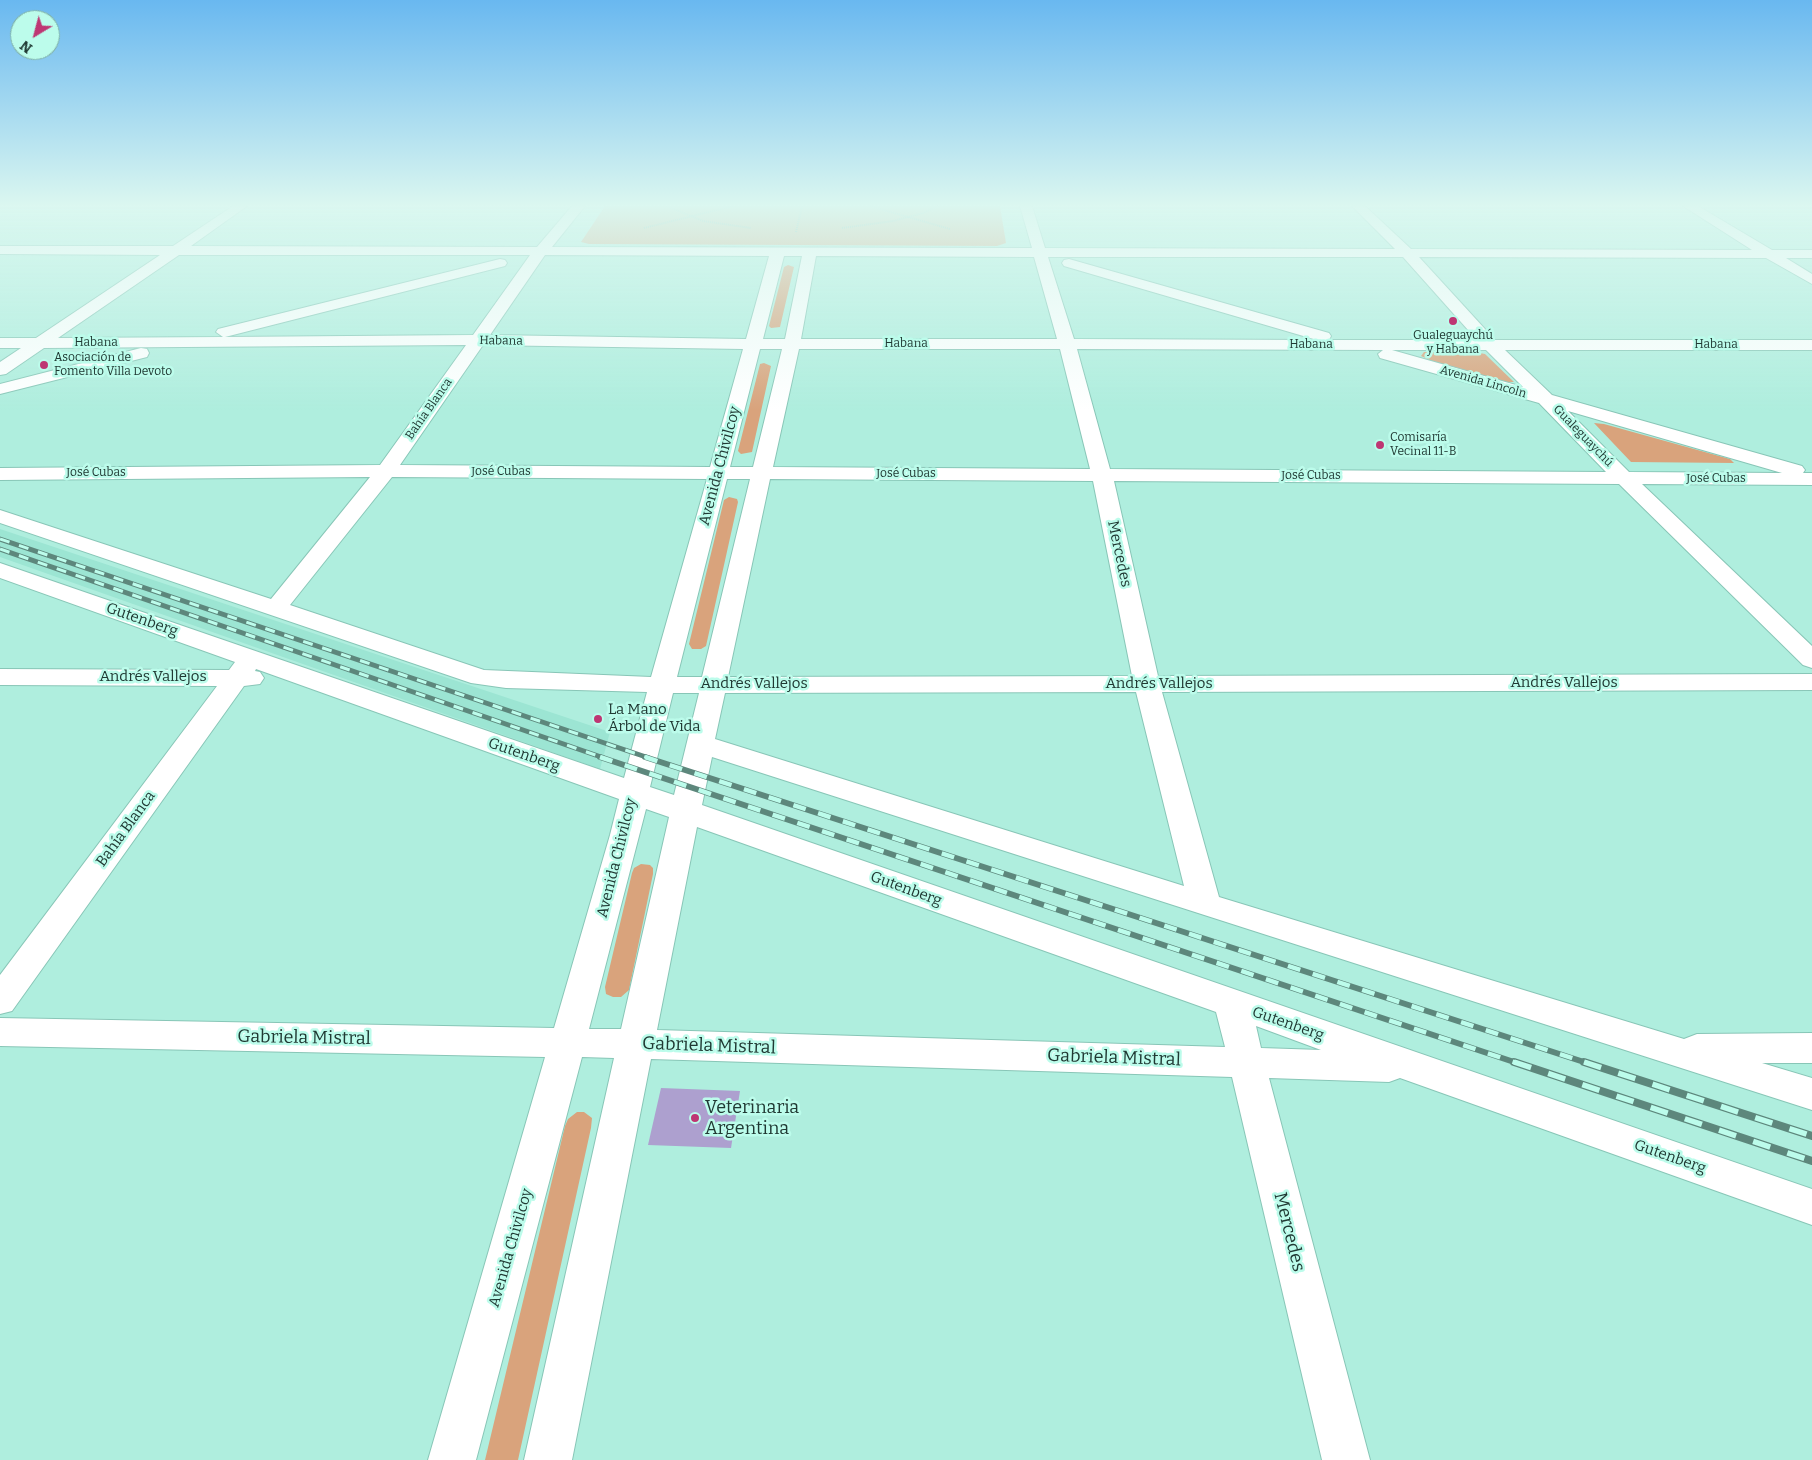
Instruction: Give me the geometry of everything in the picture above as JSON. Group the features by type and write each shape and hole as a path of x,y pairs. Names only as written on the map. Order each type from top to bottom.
{"street":[{"path":"0,370 139,274"},
{"path":"0,389 453,274"},
{"name":"Bahía Blanca","path":"275,609 386,471 524,274"},
{"name":"Avenida Chivilcoy","path":"452,1460 625,836 662,685 771,274"},
{"path":"548,1460 686,810 716,684 806,274"},
{"name":"Mercedes","path":"1045,274 1068,344 1102,475 1147,684 1204,904"},
{"name":"Avenida Lincoln","path":"1109,274 1812,475"},
{"name":"Gualeguaychú","path":"1426,274 1491,345 1624,478 1812,660"},
{"name":"Habana","path":"0,342 181,343 478,340 752,344 1812,345"},
{"name":"José Cubas","path":"0,474 386,471 1812,479"},
{"path":"0,516 275,609"},
{"name":"Gutenberg","path":"0,570 244,668 306,679 686,810 1812,1207"},
{"name":"Andrés Vallejos","path":"275,609 480,677 506,680 662,685 1812,682"},
{"name":"Bahía Blanca","path":"0,1001 244,668"},
{"name":"Andrés Vallejos","path":"0,677 244,668"},
{"path":"702,744 1204,904 1812,1094"},
{"name":"Mercedes","path":"1232,1004 1346,1460"},
{"name":"Gabriela Mistral","path":"0,1032 637,1044 1418,1068"},
{"path":"1673,1049 1812,1048"}],"shaded area":[{"path":"782,274 792,274 780,327 771,328 769,326"},
{"path":"1424,352 1475,352 1485,354 1514,382 1505,382 1434,362 1421,356"},
{"path":"764,363 771,366 752,452 741,454 738,451 760,364"},
{"path":"1594,423 1604,424 1730,459 1734,463 1631,462"},
{"path":"729,497 737,499 738,502 706,646 701,649 692,649 689,644 724,500"},
{"path":"0,529 610,732 600,769 0,557"},
{"path":"641,864 650,865 653,868 653,874 629,990 621,997 613,997 606,994 605,987 632,873 634,868"},
{"path":"577,1112 584,1112 592,1118 591,1128 518,1460 485,1460 565,1126 568,1119"}],"building":[{"name":"Veterinaria Argentina","path":"661,1088 740,1091 731,1148 648,1145"}],"railway":[{"path":"0,539 649,758"},
{"path":"0,549 604,758"},
{"path":"600,757 1515,1062"},
{"path":"645,757 1587,1063"},
{"path":"1515,1062 1812,1161"},
{"path":"1584,1062 1812,1136"}],"place":[{"name":"Gualeguaychú y Habana","path":"1453,321"},
{"name":"Asociación de Fomento Villa Devoto","path":"44,365"},
{"name":"Comisaría Vecinal 11-B","path":"1380,445"},
{"name":"La Mano Árbol de Vida","path":"598,719"},
{"name":"Veterinaria Argentina","path":"695,1118"}]}
